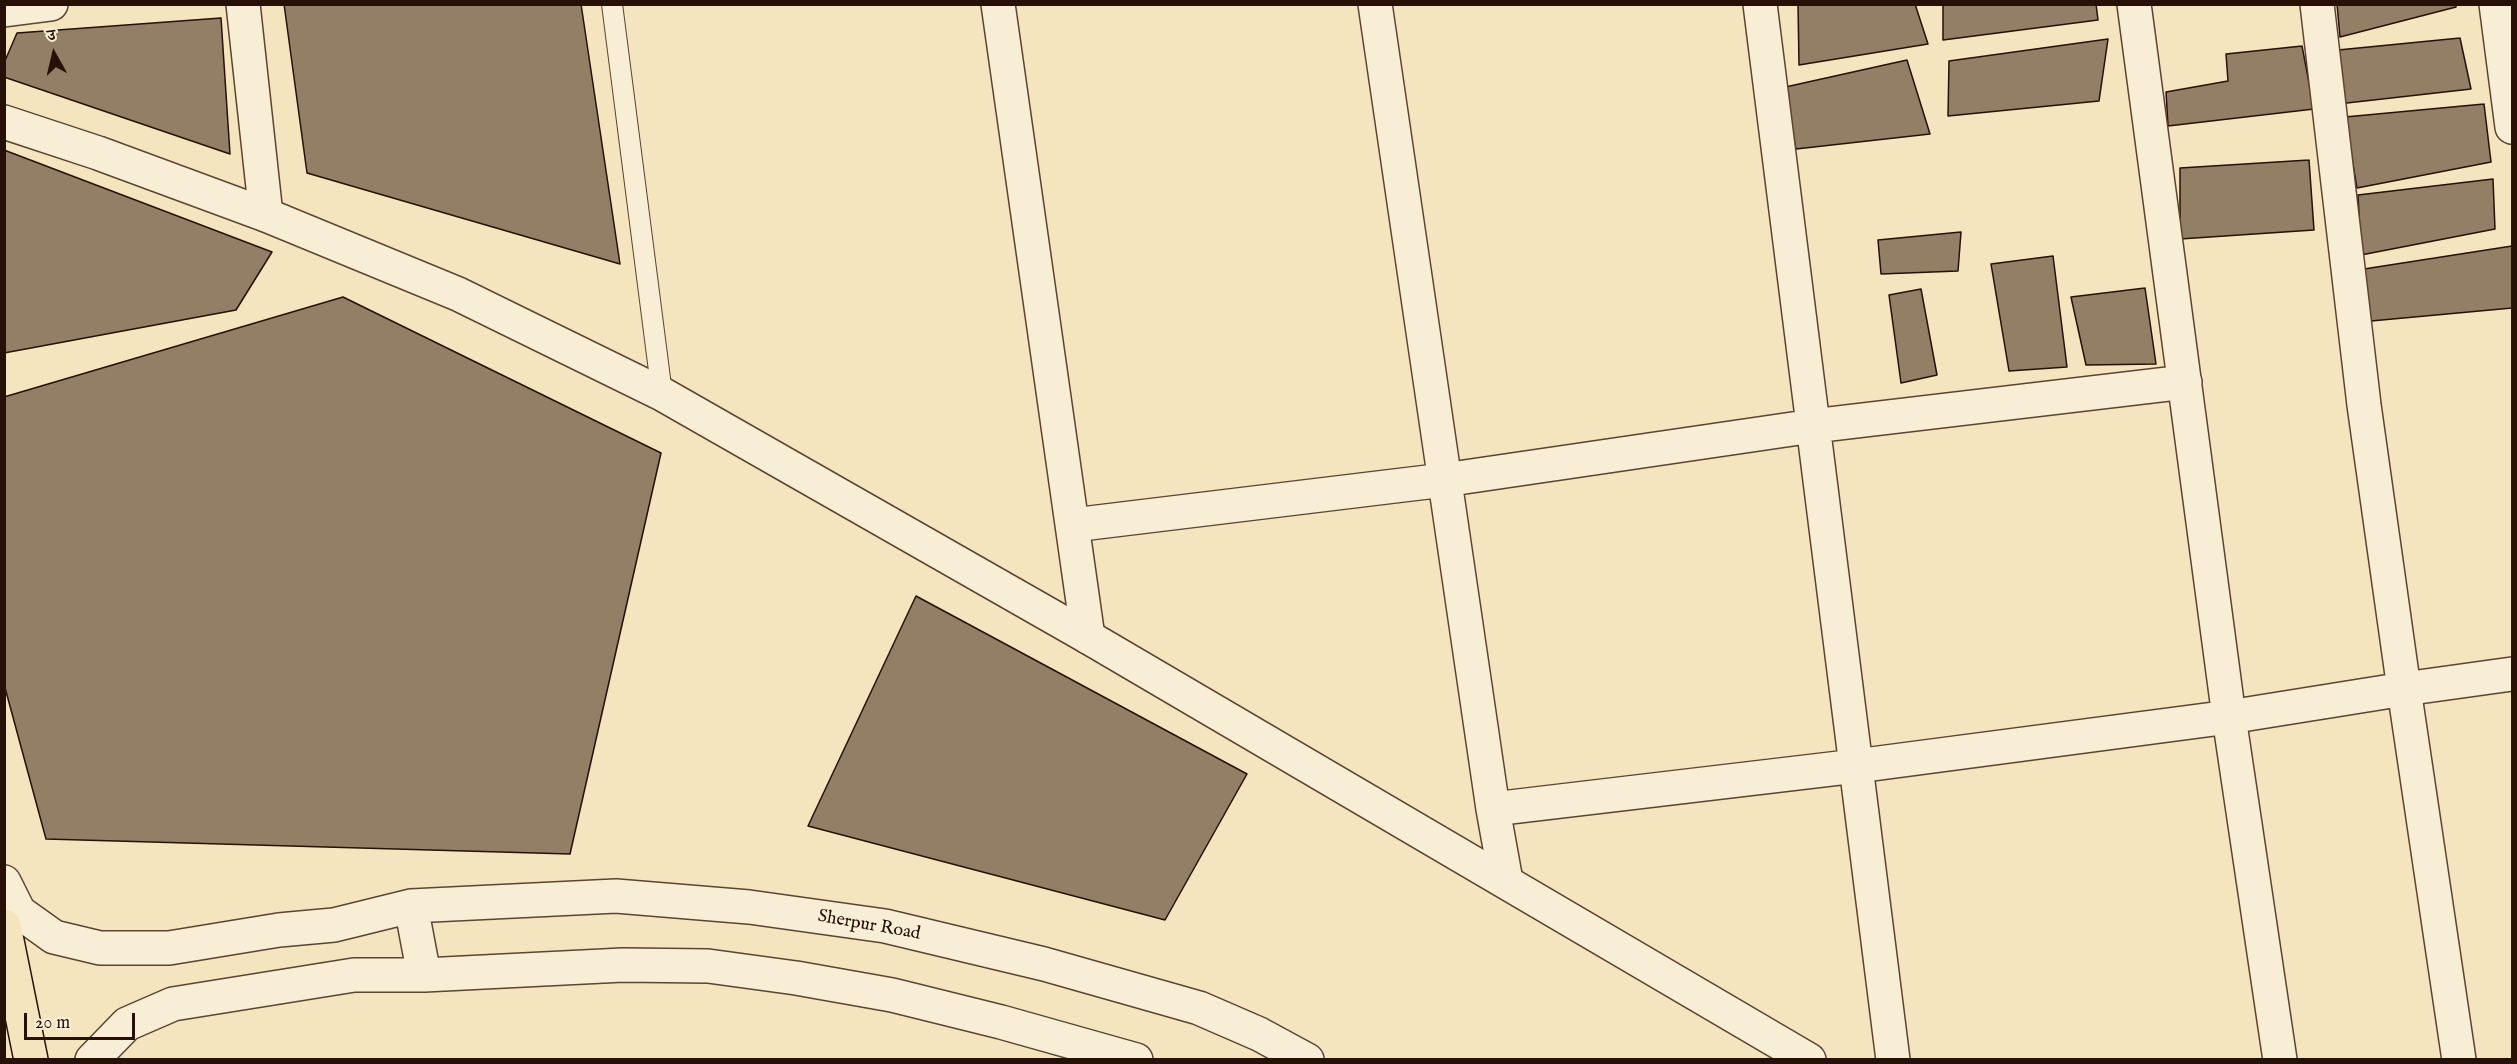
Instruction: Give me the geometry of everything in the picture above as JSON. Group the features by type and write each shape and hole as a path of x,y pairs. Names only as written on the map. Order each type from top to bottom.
{"main road":[{"path":"4,926 31,1059"}],"street":[{"path":"4,10 51,4"},
{"path":"243,4 266,215"},
{"path":"998,4 1088,637"},
{"path":"1375,4 1493,809 1506,881"},
{"path":"1760,4 1893,1059"},
{"path":"2134,4 2229,717 2280,1059"},
{"path":"2317,4 2364,405 2459,1059"},
{"path":"2496,4 2512,126"},
{"path":"4,122 98,153 266,215 458,294 663,394 1088,637 1809,1059"},
{"path":"1073,525 1444,480 1813,426 2185,382"},
{"path":"1493,809 1856,766 2229,717 2512,674"},
{"name":"Sherpur Road","path":"4,882 19,912 54,937 100,948 169,948 279,930 334,925 411,906 616,897 748,907 885,926 1044,964 1199,1008 1259,1034 1307,1059"},
{"path":"411,906 424,975"},
{"path":"92,1059 128,1024 173,1004 354,975 424,975 623,965 708,966 796,978 892,995 1136,1059"}],"lane":[{"path":"612,4 663,394"}],"building":[{"path":"284,4 581,4 620,264 307,173"},
{"path":"1798,4 1915,4 1928,44 1799,65"},
{"path":"1943,4 2096,4 2098,20 1943,40"},
{"path":"2337,4 2456,4 2456,7 2340,37"},
{"path":"221,18 230,154 4,77 4,63 17,33"},
{"path":"2460,38 2471,89 2338,104 2338,50"},
{"path":"2108,39 2099,101 1948,116 1949,61"},
{"path":"2302,46 2314,109 2168,126 2166,92 2228,81 2226,54"},
{"path":"1907,60 1930,134 1796,149 1781,88"},
{"path":"2484,104 2491,162 2357,188 2345,117"},
{"path":"4,150 272,252 236,310 4,353"},
{"path":"2309,160 2314,230 2180,239 2180,168"},
{"path":"2493,179 2495,229 2361,255 2358,195"},
{"path":"1961,232 1958,271 1881,274 1878,240"},
{"path":"2512,246 2512,308 2371,321 2364,269"},
{"path":"2053,256 2067,367 2009,371 1991,264"},
{"path":"2145,288 2156,364 2086,365 2071,297"},
{"path":"1921,289 1937,375 1901,383 1889,295"},
{"path":"343,297 661,453 570,854 46,839 4,684 4,397"},
{"path":"916,596 1247,774 1165,920 808,826"}]}
